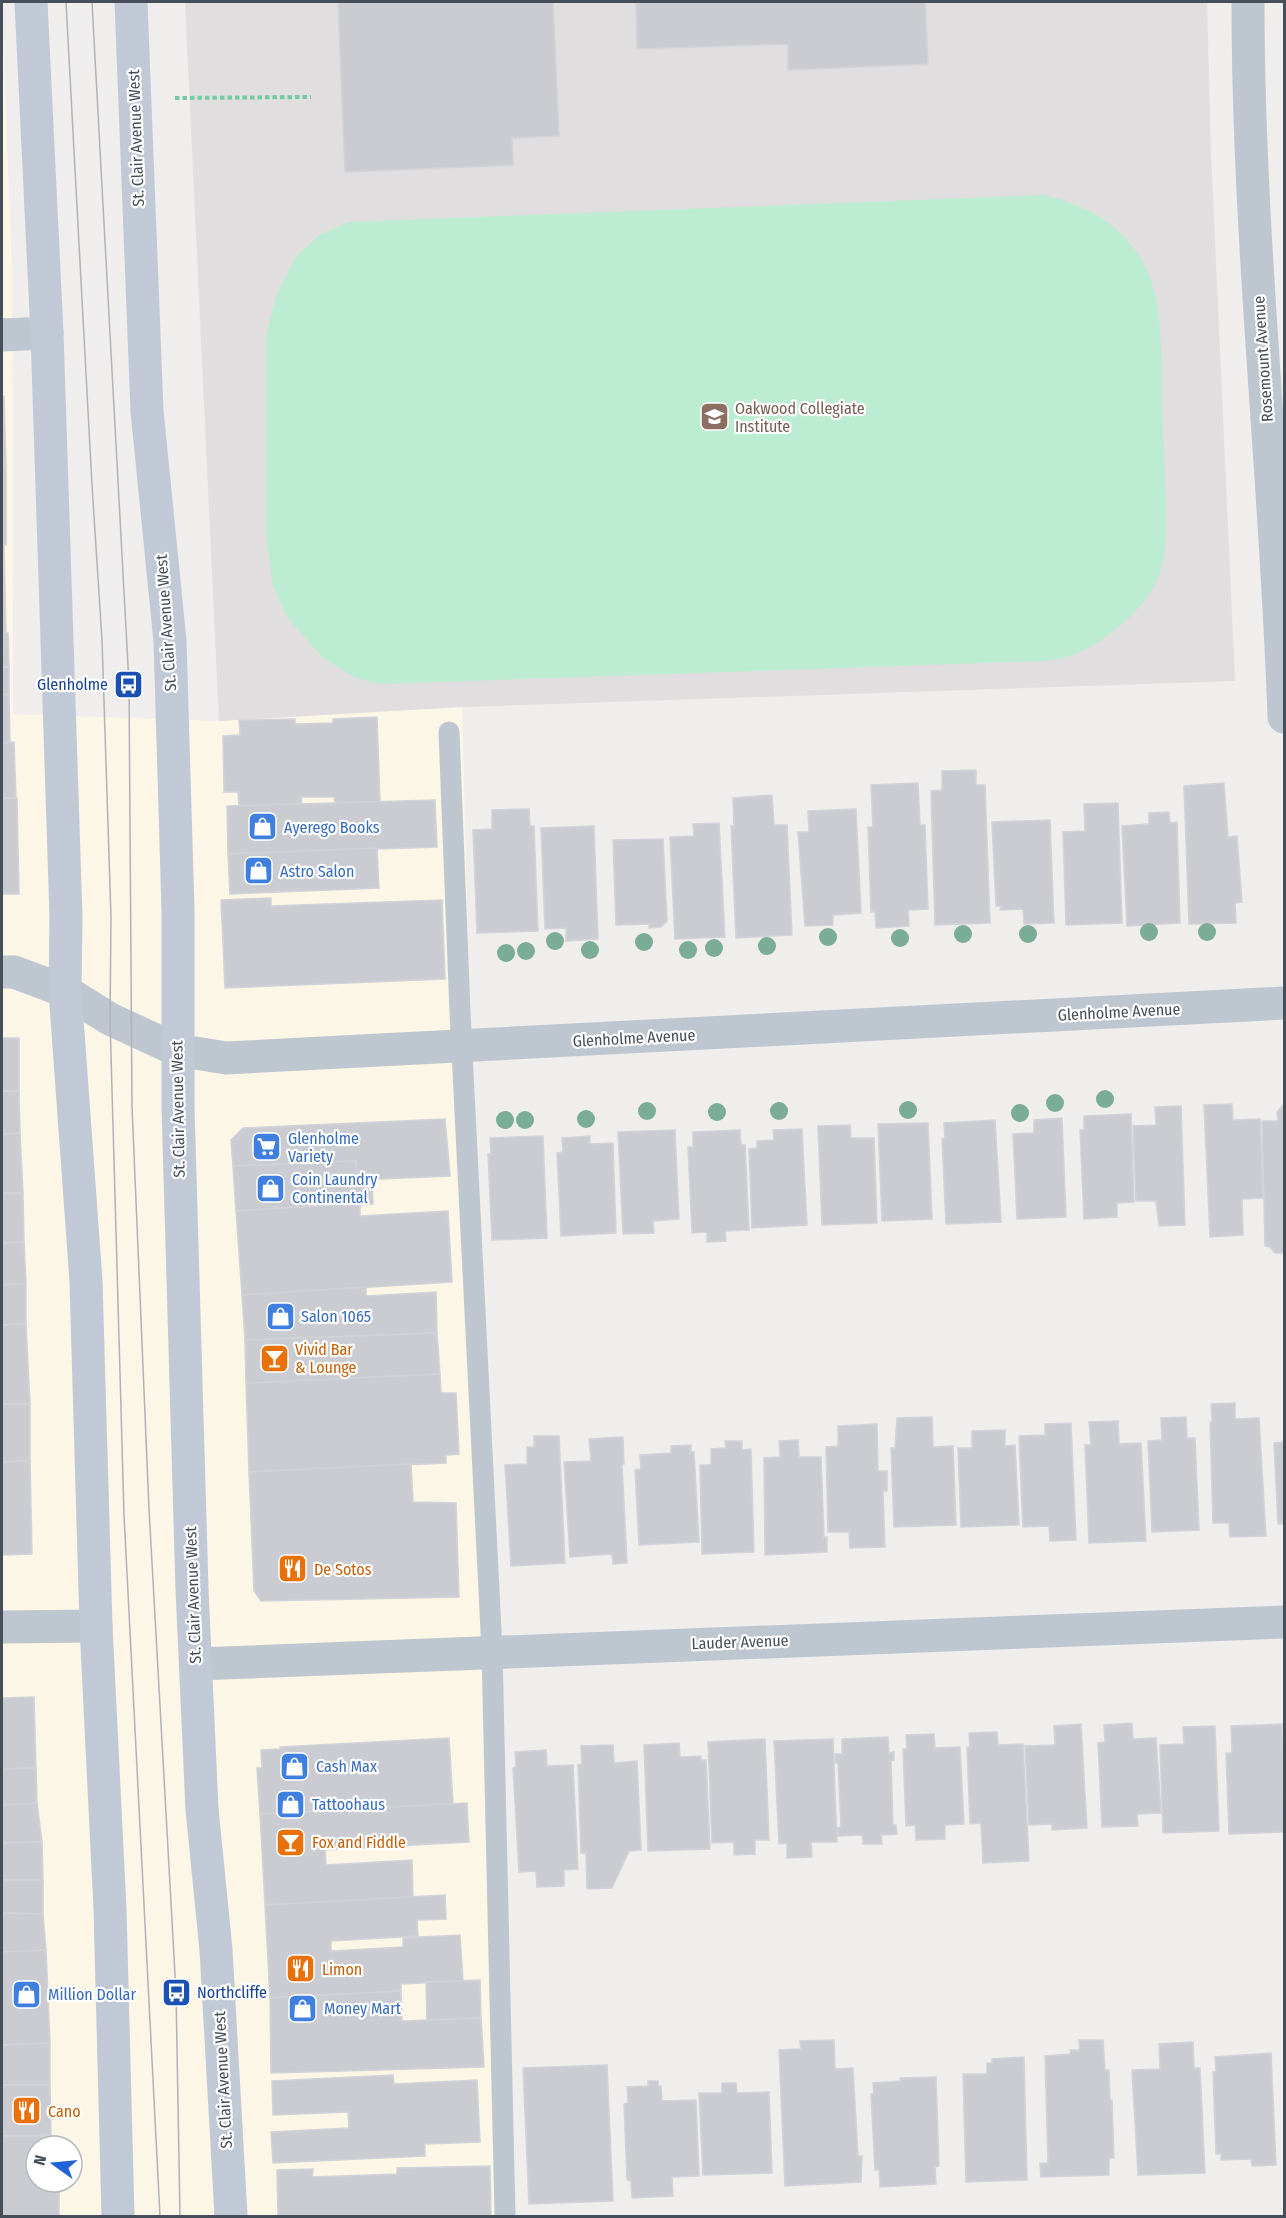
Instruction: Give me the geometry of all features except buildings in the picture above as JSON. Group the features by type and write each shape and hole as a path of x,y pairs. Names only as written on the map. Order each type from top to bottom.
{"main road":[{"path":"31,2 47,333 66,905 65,991 86,1281 96,1626 110,1909 118,2217"},
{"name":"St. Clair Avenue West","path":"130,2 147,411 170,641 178,910 177,1050 196,1664 202,1809 216,1950 231,2217"}],"street":[{"name":"Rosemount Avenue","path":"1248,2 1254,228 1283,614 1284,717"},
{"path":"2,335 47,333"},
{"name":"Glenholme Avenue","path":"2,972 14,972 65,991 110,1019 177,1050 226,1058 1284,1003"},
{"name":"Lauder Avenue","path":"196,1664 1284,1622"},
{"path":"2,1627 96,1626"}],"lane":[{"path":"449,732 492,1651 505,2217"}],"path":[{"path":"171,98 310,97"}],"shaded area":[{"name":"Oakwood Collegiate Institute","path":"185,2 1207,2 1211,153 1235,681 462,707 219,721"},
{"path":"2,9 12,271 13,714 219,721 462,707 485,1613 514,2216 2,2216"}],"green space":[{"path":"1045,195 1077,206 1103,219 1115,228 1136,251 1145,266 1156,297 1160,334 1166,518 1163,561 1152,590 1132,615 1086,649 1071,656 1043,661 379,684 354,677 323,658 287,617 273,586 266,534 266,336 278,291 295,258 319,235 349,222"}],"tram line":[{"path":"66,2 102,640 111,917 110,1019 124,1515 160,2216"},
{"path":"92,2 129,684 132,1106 149,1509 176,1992 180,2216"}],"place":[{"name":"Oakwood Collegiate Institute","path":"714,417"},
{"name":"Glenholme","path":"129,684"},
{"name":"Ayerego Books","path":"263,827"},
{"name":"Astro Salon","path":"259,871"},
{"name":"Glenholme Variety","path":"267,1147"},
{"name":"Coin Laundry Continental","path":"271,1188"},
{"name":"Salon 1065","path":"280,1316"},
{"name":"Vivid Bar & Lounge","path":"274,1358"},
{"name":"De Sotos","path":"293,1569"},
{"name":"Cash Max","path":"295,1766"},
{"name":"Tattoohaus","path":"291,1804"},
{"name":"Fox and Fiddle","path":"291,1842"},
{"name":"Limon","path":"301,1969"},
{"name":"Northcliffe","path":"176,1992"},
{"name":"Million Dollar","path":"27,1994"},
{"name":"Money Mart","path":"303,2008"},
{"name":"Cano","path":"27,2111"}]}
